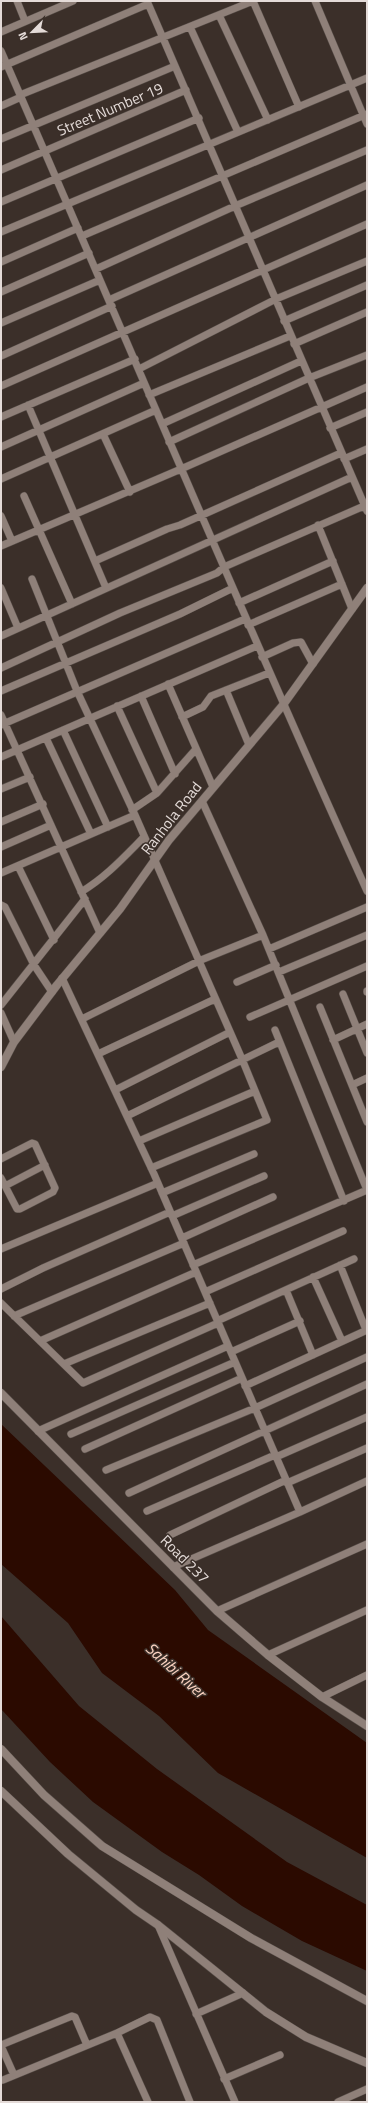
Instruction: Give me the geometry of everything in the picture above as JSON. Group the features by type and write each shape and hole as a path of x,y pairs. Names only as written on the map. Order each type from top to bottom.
{"street":[{"path":"17,1 25,22"},
{"path":"1,32 64,3 73,1"},
{"path":"1,106 21,96 253,1 299,107"},
{"path":"315,1 365,115 367,124"},
{"path":"1,668 59,643 120,613 217,573 224,567 318,525 366,509 320,406 276,299 248,238 148,3 4,65"},
{"path":"219,15 268,120"},
{"path":"190,27 238,132"},
{"path":"1,51 4,65 21,96 82,236 268,673 367,891"},
{"path":"1,139 175,66"},
{"path":"1,232 367,78"},
{"name":"Street Number 19","path":"1,170 186,90"},
{"path":"82,236 365,115"},
{"path":"1,202 198,118"},
{"path":"96,269 235,206 367,150"},
{"path":"1,356 248,238 367,185"},
{"path":"1,386 123,331 263,272 367,224"},
{"path":"1,262 78,228"},
{"path":"1,292 89,253"},
{"path":"139,369 276,299 367,261"},
{"path":"1,323 100,280"},
{"path":"284,321 367,285"},
{"path":"294,344 367,312"},
{"path":"149,395 290,336"},
{"path":"169,442 309,378 367,355"},
{"path":"1,417 135,359"},
{"path":"162,424 301,361"},
{"path":"1,447 38,429 144,383"},
{"path":"1,546 130,492 320,406 367,387"},
{"path":"28,405 106,588"},
{"path":"1,479 156,410"},
{"path":"330,428 367,412"},
{"path":"103,434 130,492"},
{"path":"95,561 342,456 367,449"},
{"path":"1,636 352,477"},
{"path":"24,496 72,604"},
{"path":"1,516 12,541"},
{"path":"318,525 352,609"},
{"path":"239,603 333,561"},
{"path":"32,579 77,691 134,812 242,1059 267,1120 151,1168"},
{"path":"3,724 180,648 342,584"},
{"path":"1,588 4,604 18,628"},
{"path":"1,691 180,614 233,588"},
{"name":"Ranhola Road","path":"1,1067 14,1042 62,978 100,934 213,787 283,705 367,588"},
{"path":"262,657 297,642 303,645 312,664"},
{"path":"1,757 257,646"},
{"path":"182,717 199,710 211,696 268,673"},
{"path":"168,684 213,787"},
{"path":"226,690 249,745"},
{"path":"141,696 175,774"},
{"path":"117,706 157,793"},
{"path":"1,715 3,724 18,750 43,804 100,934"},
{"path":"63,730 108,827"},
{"path":"46,738 91,834"},
{"path":"1,873 108,827 134,812 157,793 196,749"},
{"path":"1,789 30,777"},
{"path":"40,1341 195,1268 367,1190 269,949 202,801"},
{"path":"1,822 43,804"},
{"path":"1,847 51,824"},
{"path":"81,892 105,875 144,837"},
{"path":"18,866 54,940"},
{"path":"1,1005 85,899"},
{"path":"1,905 5,907 34,965 52,992"},
{"path":"269,949 367,907"},
{"path":"82,1019 199,961 263,935"},
{"path":"237,982 277,969 367,935"},
{"path":"250,1017 367,966"},
{"path":"62,978 158,1183 300,1512"},
{"path":"343,994 367,1053"},
{"path":"98,1054 215,999"},
{"path":"320,1007 367,1122"},
{"path":"1,1013 14,1042"},
{"path":"333,1040 367,1024"},
{"path":"275,1030 344,1200"},
{"path":"115,1090 230,1032"},
{"path":"127,1116 242,1059 280,1042"},
{"path":"352,1086 367,1078"},
{"path":"139,1141 255,1091"},
{"path":"1,1159 32,1143 37,1145 56,1188 53,1192 20,1209 17,1209 1,1178"},
{"path":"162,1193 254,1154"},
{"path":"5,1186 45,1165"},
{"path":"1,1289 43,1268 264,1176"},
{"path":"1,1248 158,1183"},
{"path":"14,1316 183,1241 273,1197"},
{"path":"204,1292 343,1231"},
{"path":"1,1303 83,1383 354,1259"},
{"path":"245,1386 366,1330 340,1265"},
{"path":"313,1277 342,1341"},
{"path":"286,1290 313,1354"},
{"path":"64,1364 210,1303"},
{"path":"38,1431 229,1349 300,1321"},
{"path":"106,1470 255,1408 367,1357"},
{"path":"71,1434 235,1362"},
{"path":"85,1449 242,1378"},
{"path":"129,1493 367,1384"},
{"name":"Road 237","path":"1,1393 218,1611 268,1655 322,1696 367,1726"},
{"path":"147,1511 367,1417"},
{"path":"170,1535 286,1481 367,1448"},
{"path":"173,1567 367,1481"},
{"path":"218,1611 367,1544"},
{"path":"268,1655 367,1610"},
{"path":"322,1696 367,1675"},
{"path":"1,1749 44,1795 102,1846 251,1938 367,2001"},
{"path":"1,1791 68,1854 136,1910 158,1925 266,2012 297,2032 324,2046 367,2063"},
{"path":"158,1925 235,2102"},
{"path":"196,2014 243,1993"},
{"path":"14,2075 1,2045 72,2016 75,2017 87,2045"},
{"path":"3,2080 150,2017 157,2020 190,2102"},
{"path":"118,2032 148,2102"},
{"path":"224,2079 280,2056"},
{"path":"338,2102 367,2090"}],"water":[{"name":"Sahibi River","path":"1,1424 175,1590 208,1630 367,1743 367,1858 218,1773 159,1716 102,1673 68,1623 1,1564"},
{"path":"1,1616 79,1706 157,1769 287,1862 367,1905 367,1971 302,1941 242,1906 199,1875 162,1852 93,1802 50,1762 1,1709"}]}
